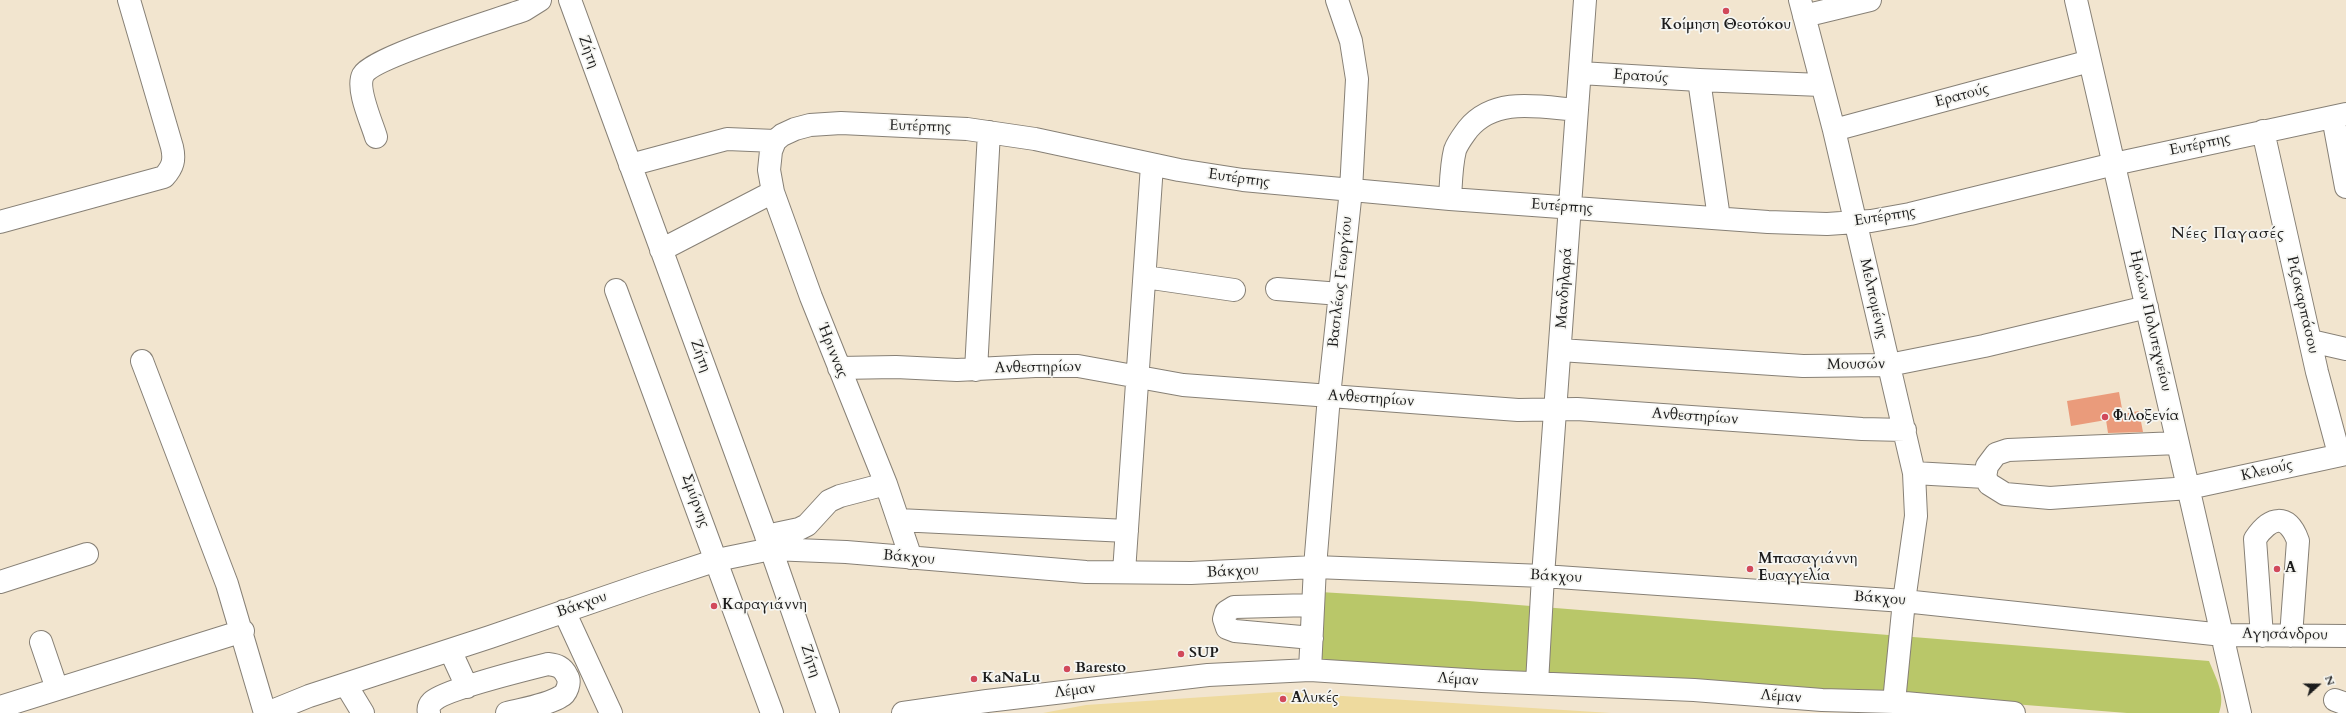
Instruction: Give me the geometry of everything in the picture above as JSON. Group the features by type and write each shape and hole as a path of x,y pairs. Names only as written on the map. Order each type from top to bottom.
{"street":[{"path":"0,222 164,177 172,169 174,158 172,148 129,0"},
{"path":"376,137 361,86 362,76 368,69 401,54 524,10 540,0"},
{"name":"Ζήτη","path":"570,0 768,543 828,713"},
{"name":"Βασιλέως Γεωργίου","path":"1310,670 1315,567 1329,396 1351,190 1356,69 1346,24 1336,0"},
{"name":"Μανδηλαρά","path":"1537,683 1543,576 1585,0"},
{"path":"1802,8 1870,0"},
{"name":"Ηρώων Πολυτεχνείου","path":"2076,0 2240,713"},
{"name":"Μελπομένης","path":"1802,8 1834,130 1914,473 1916,516 1904,601 1894,702"},
{"name":"Ερατούς","path":"1834,130 2090,61"},
{"name":"Ερατούς","path":"1580,73 1699,80 1821,84"},
{"path":"1699,80 1719,218"},
{"path":"1450,199 1455,150 1460,139 1477,119 1503,107 1521,105 1577,110"},
{"path":"2340,116 2346,187"},
{"name":"Ευτέρπης","path":"775,141 782,135 795,129 810,125 841,123 966,128 1060,144 1152,165 1243,180 1450,199 1788,223 1856,223 1910,214 2114,164 2263,131 2340,116"},
{"name":"Ριζοκαρπάσου","path":"2263,131 2323,394 2343,454"},
{"path":"976,370 989,132"},
{"path":"630,165 727,139 775,141"},
{"name":"Ήριννας","path":"775,141 769,164 773,192 811,297 886,484 911,558"},
{"path":"1124,572 1152,165"},
{"path":"661,250 773,192"},
{"path":"1145,277 1234,290"},
{"path":"1278,289 1340,294"},
{"name":"Σμύρνης","path":"616,290 717,560 772,713"},
{"name":"Μουσών","path":"1560,350 1804,366 1889,365 1984,346 2146,307"},
{"path":"2311,341 2346,349"},
{"path":"142,361 227,584 243,632 266,713"},
{"name":"Ανθεστηρίων","path":"839,368 874,367 976,370 1035,366 1078,366 1183,385 1518,410 1556,409 1862,429 1905,430"},
{"path":"1914,473 1985,477 1984,470 1990,460 1996,454 2008,450 2178,443"},
{"name":"Κλειούς","path":"1985,477 1992,486 2005,494 2050,498 2188,488 2343,454"},
{"path":"768,543 807,525 829,501 840,496 886,484"},
{"path":"898,520 1127,531"},
{"path":"2262,636 2255,539 2263,527 2273,522 2285,522 2293,528 2298,542 2291,636"},
{"name":"Βάκχου","path":"266,713 309,696 346,685 768,543 808,549 1086,572 1191,573 1315,567 1543,576 1904,601 2223,634"},
{"path":"0,582 86,554"},
{"path":"1312,638 1235,631 1227,628 1224,620 1226,612 1234,608 1313,605"},
{"path":"564,611 611,713"},
{"path":"0,707 243,632"},
{"name":"Αγησάνδρου","path":"2223,634 2262,636 2346,636"},
{"path":"41,642 57,689"},
{"path":"450,650 467,687"},
{"path":"429,713 428,708 433,701 467,687 548,664 558,665 565,670 569,678 568,688 561,697 507,713"},
{"name":"Λέμαν","path":"903,713 987,701 1208,675 1310,670 1894,702 2014,713"},
{"path":"346,685 364,713"}],"green space":[{"path":"1320,592 1469,601 2209,661 2221,693 2221,706 2219,713 2127,713 1874,693 1315,665"}],"sand":[{"name":"Αλυκές","path":"1279,692 1611,713 1043,713 1086,705"}],"building":[{"name":"Φιλοξενία","path":"2119,392 2123,414 2139,411 2143,432 2108,433 2106,420 2071,426 2067,401"}],"place":[{"name":"Κοίμηση Θεοτόκου","path":"1726,11"},
{"name":"Φιλοξενία","path":"2105,417"},
{"name":"Μπασαγιάννη Ευαγγελία","path":"1750,569"},
{"name":"Α","path":"2277,569"},
{"name":"Καραγιάννη","path":"714,606"},
{"name":"SUP","path":"1181,654"},
{"name":"Baresto","path":"1067,669"},
{"name":"KaNaLu","path":"974,679"},
{"name":"Αλυκές","path":"1283,699"}],"district":[{"name":"Νέες Παγασές","path":"2228,234"}]}
